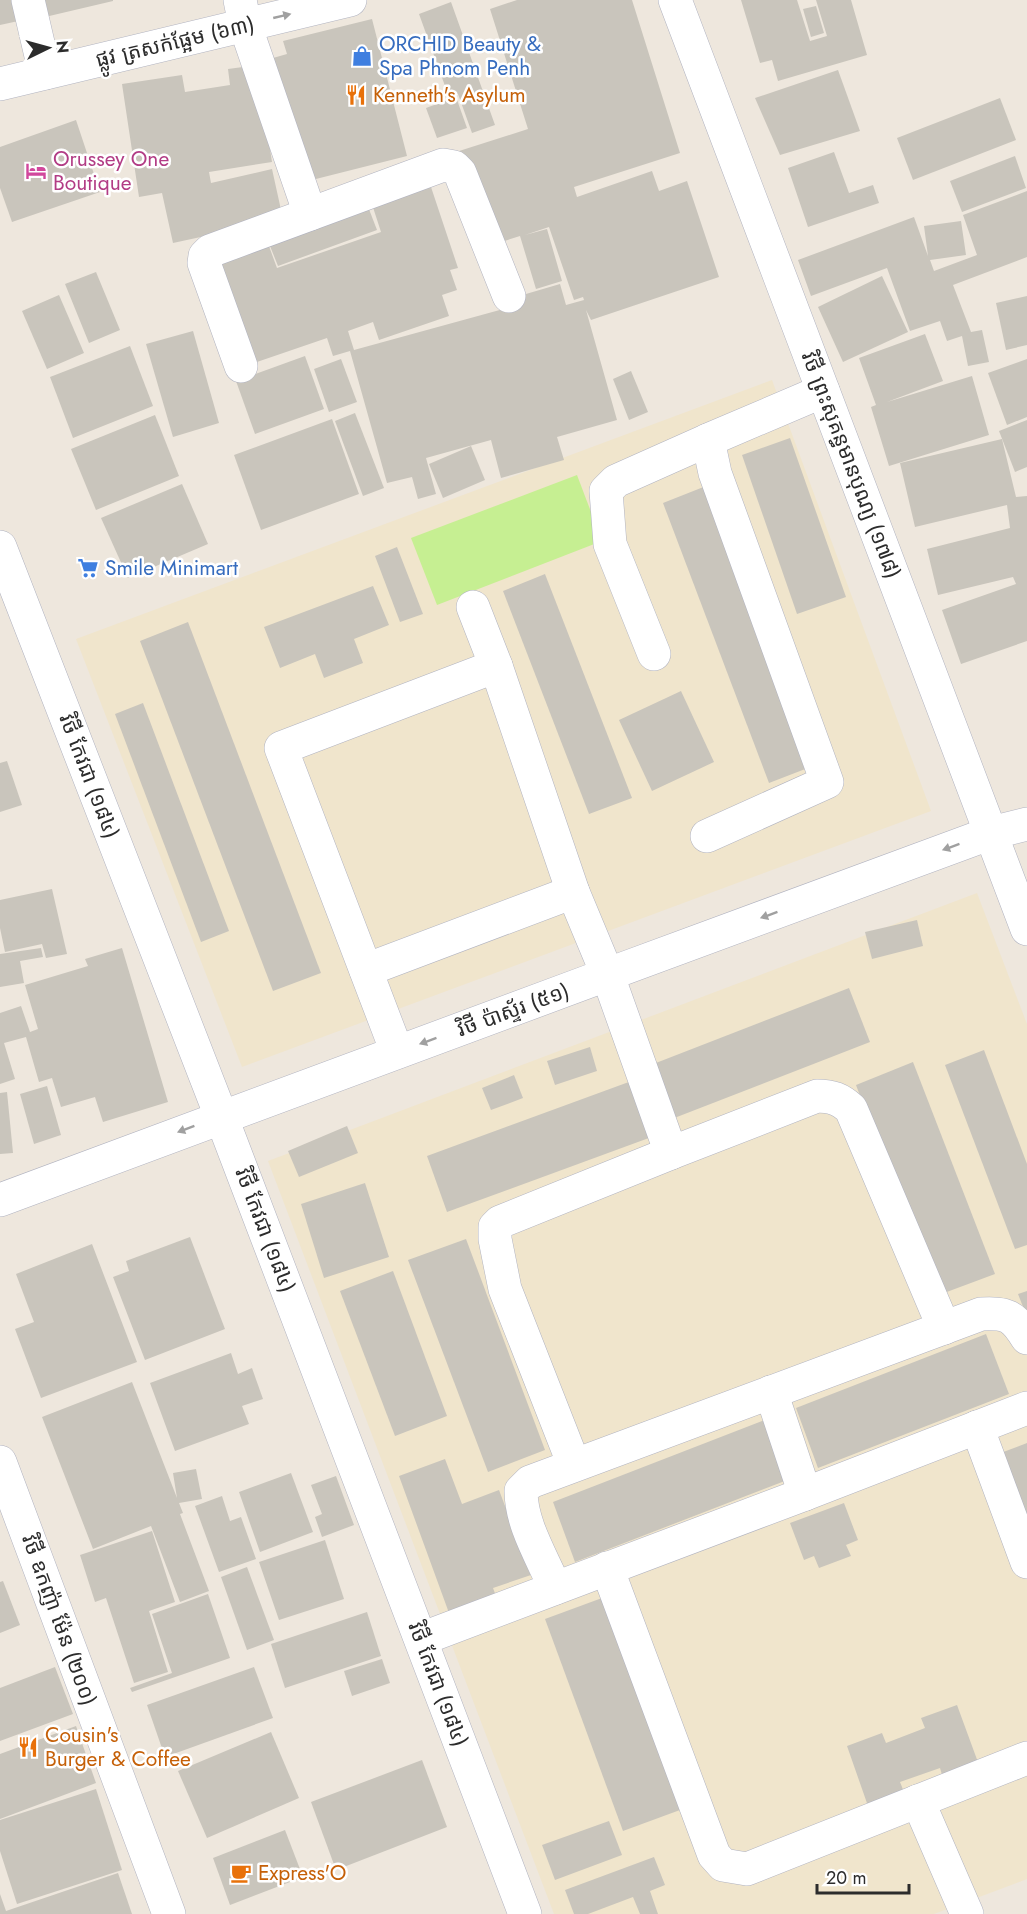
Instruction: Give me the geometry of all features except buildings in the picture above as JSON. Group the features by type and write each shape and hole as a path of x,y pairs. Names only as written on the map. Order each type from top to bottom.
{"street":[{"path":"28,0 45,73"},
{"name":"ផ្លូវ ត្រសក់ផ្អែម (៦៣)","path":"0,84 45,73 242,13 350,0"},
{"name":"វិថី ព្រះសុគន្ធមានបុណ្យ (១៧៨)","path":"675,0 1027,929"},
{"path":"242,13 310,214"},
{"path":"241,366 204,263 205,256 210,251 443,165 454,166 460,173 509,296"},
{"path":"654,654 610,544 606,491 616,482 823,391"},
{"path":"707,836 827,782 715,473 708,440"},
{"name":"វិថី កែវជា (១៨៤)","path":"0,547 222,1116 525,1914"},
{"path":"473,607 496,666 573,892 608,976 671,1153"},
{"path":"397,1052 281,748 496,666"},
{"name":"វិថី ប៉ាស្ទ័រ (៥១)","path":"0,1200 991,832 1027,824"},
{"path":"366,970 573,892"},
{"path":"574,1465 505,1288 495,1239 495,1227 500,1222 818,1096 830,1096 842,1101 851,1109 944,1328"},
{"path":"555,1588 526,1521 521,1503 521,1491 530,1482 981,1314 1002,1313 1018,1323 1027,1338"},
{"path":"771,1392 805,1494"},
{"path":"421,1639 1027,1408"},
{"path":"977,1426 1027,1562"},
{"name":"វិថី ឧកញ៉ា ម៉ែន (២០០)","path":"0,1462 169,1914"},
{"path":"606,1568 714,1855 723,1865 747,1869 1027,1758"},
{"path":"918,1800 967,1914"}],"shaded area":[{"path":"772,380 931,811 242,1067 76,639"},
{"path":"977,893 1027,1024 1027,1879 934,1914 554,1914 268,1161"}],"green space":[{"path":"577,475 602,541 437,605 411,538"}],"place":[{"name":"ORCHID Beauty & Spa Phnom Penh","path":"362,56"},
{"name":"Kenneth's Asylum","path":"356,95"},
{"name":"Orussey One Boutique","path":"36,171"},
{"name":"Smile Minimart","path":"88,568"},
{"name":"Cousin's Burger & Coffee","path":"28,1747"},
{"name":"Express'O","path":"241,1873"}]}
